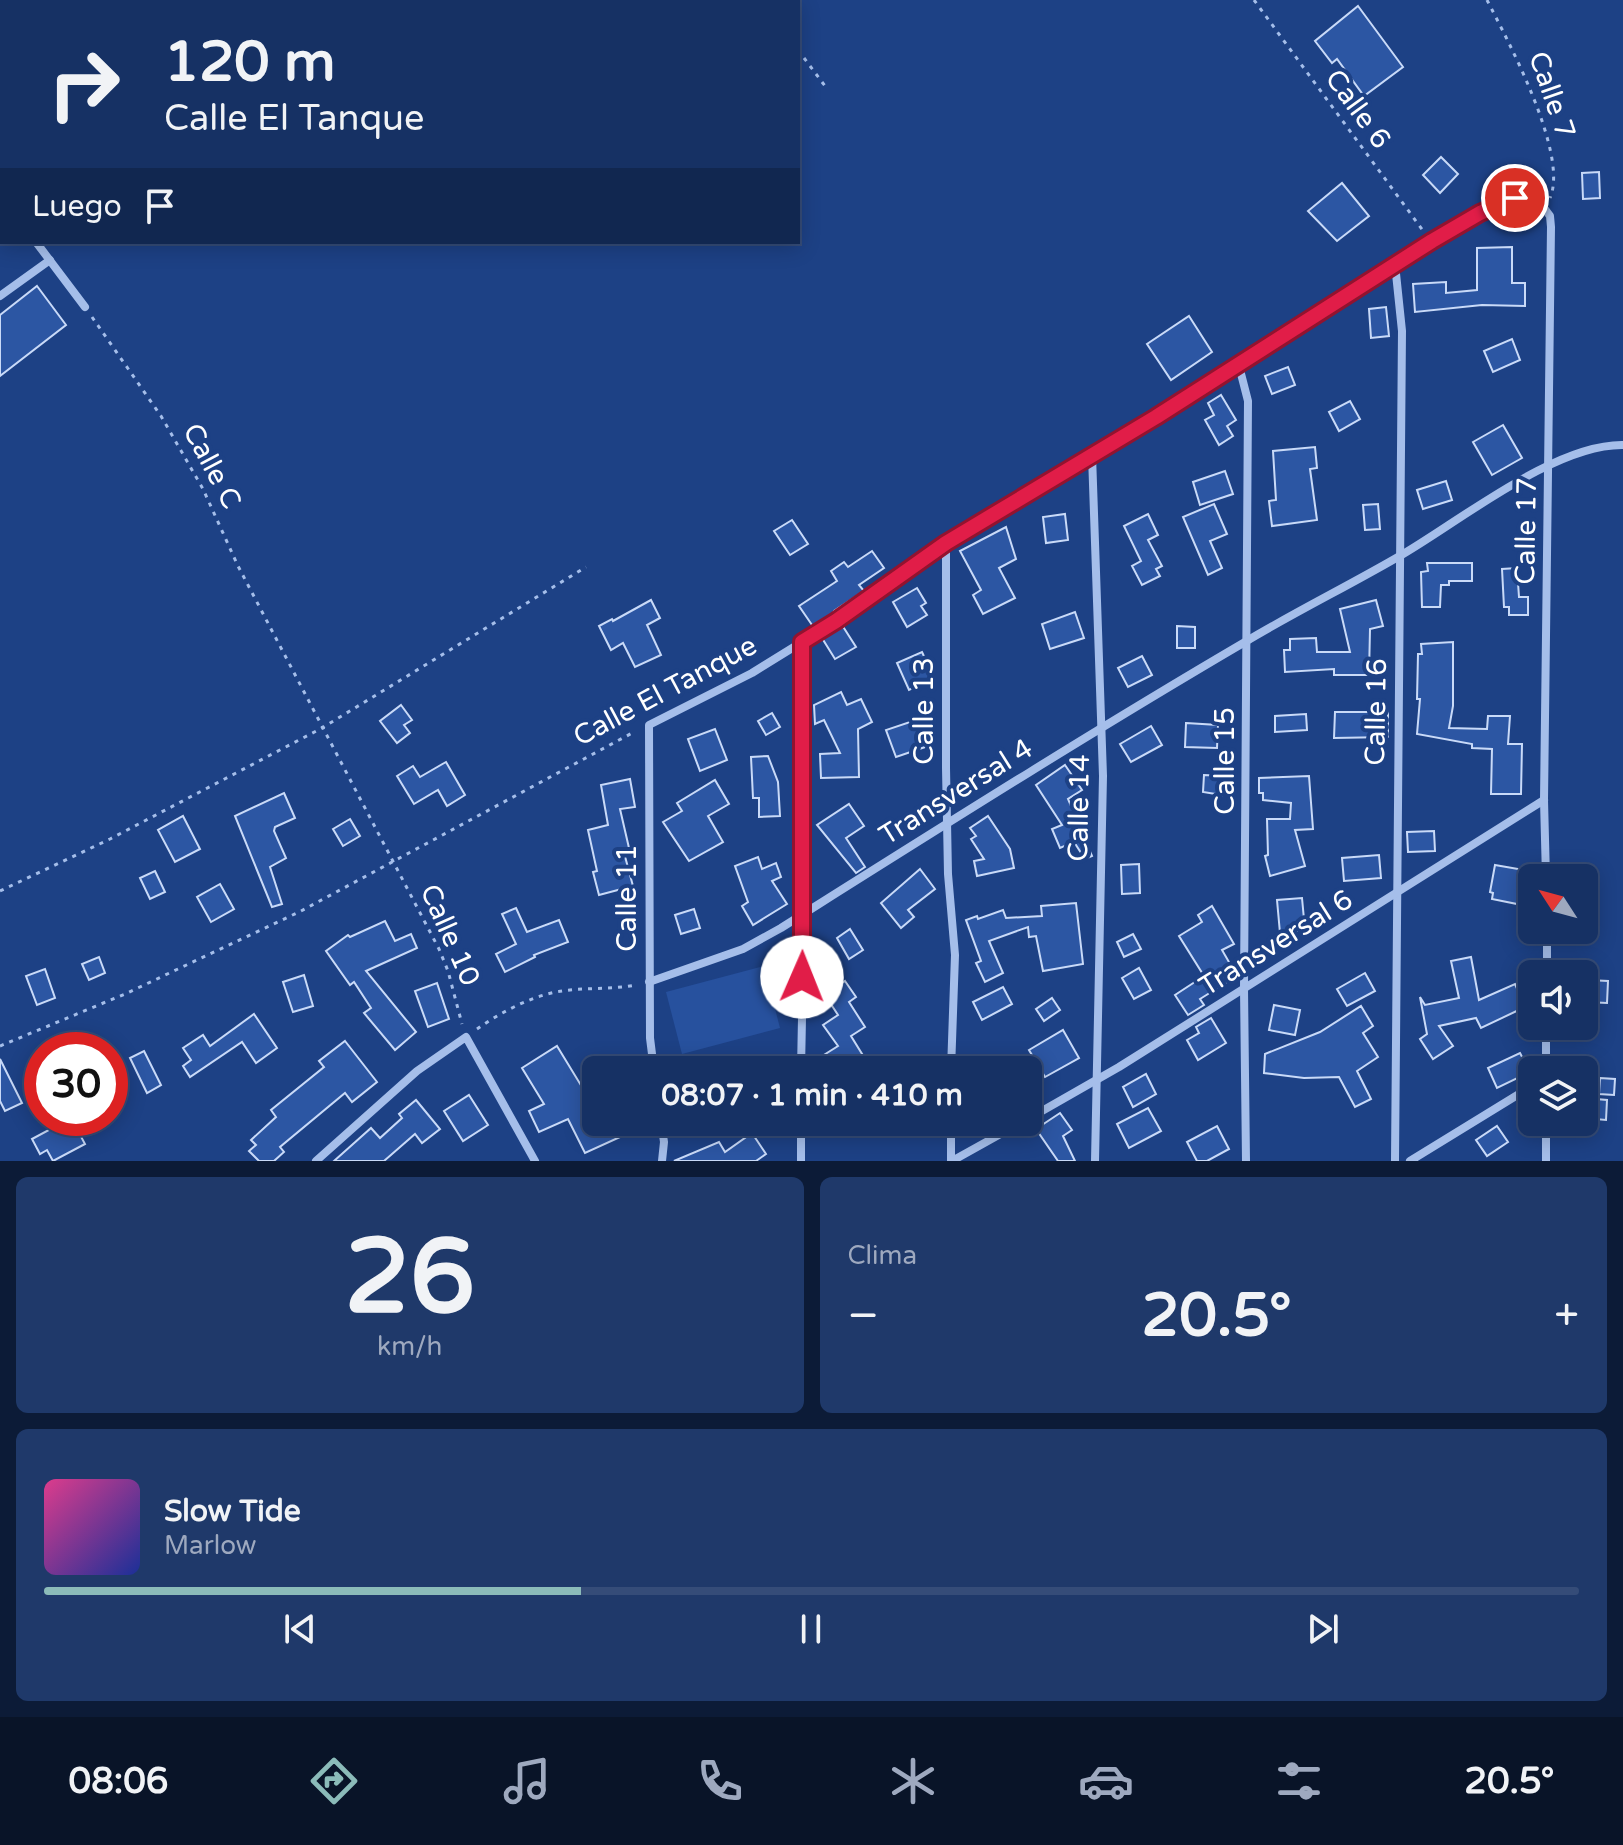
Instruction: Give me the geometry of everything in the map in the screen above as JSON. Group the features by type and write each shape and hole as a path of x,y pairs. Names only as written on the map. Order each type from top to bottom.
{"street":[{"name":"Calle El Tanque","path":"649,725 752,673 836,621 946,543 1432,241 1515,198 1525,198 1544,208"},
{"name":"Calle 17","path":"1544,208 1550,216 1551,227 1546,864"},
{"path":"38,244 85,307"},
{"path":"0,296 50,260"},
{"name":"Calle 16","path":"1395,264 1402,331 1395,1161"},
{"name":"Calle 15","path":"1238,362 1248,401 1244,988 1246,1161"},
{"name":"Transversal 4","path":"649,982 743,949 1247,640 1399,556 1549,464 1586,450 1623,445"},
{"name":"Calle 14","path":"1092,455 1103,776 1095,1161"},
{"name":"Calle 13","path":"946,543 947,823 955,955 951,1056"},
{"path":"801,1056 804,913 802,642"},
{"name":"Calle 11","path":"649,725 649,982 652,1056"},
{"name":"Transversal 6","path":"1042,1111 1544,800"},
{"path":"316,1161 417,1071 466,1037 535,1161"},
{"path":"1410,1161 1518,1095"},
{"path":"662,1161 663,1136"},
{"path":"801,1136 801,1161"},
{"path":"951,1136 951,1161 997,1136"},
{"path":"1546,1136 1546,1161"}],"path":[{"name":"Calle 6","path":"1254,0 1432,241"},
{"name":"Calle 7","path":"1487,0 1522,67 1546,132 1554,183 1544,208"},
{"path":"800,53 828,90"},
{"name":"Calle C","path":"85,307 146,394 203,489 238,566 322,728"},
{"path":"0,891 110,839 322,728 586,567"},
{"name":"Calle El Tanque","path":"0,1046 125,994 261,930 649,725"},
{"name":"Calle 10","path":"322,728 444,960 466,1037"},
{"path":"466,1037 497,1016 555,992 623,988 649,982"}],"shaded area":[{"path":"764,966 780,1028 682,1054 666,992"}],"building":[{"path":"1358,6 1403,67 1364,96 1337,59 1332,63 1315,41"},
{"path":"1441,157 1458,174 1440,193 1423,175"},
{"path":"1599,172 1600,198 1583,199 1582,173"},
{"path":"1342,183 1369,216 1337,241 1308,211"},
{"path":"1512,247 1512,283 1525,283 1525,306 1482,305 1415,312 1413,284 1446,282 1446,293 1477,290 1477,248"},
{"path":"37,286 66,325 0,376 0,315"},
{"path":"1386,307 1389,336 1371,338 1369,309"},
{"path":"1189,316 1212,352 1171,380 1147,344"},
{"path":"1512,339 1520,360 1493,372 1484,351"},
{"path":"1288,367 1295,385 1272,394 1265,376"},
{"path":"1221,395 1236,420 1227,426 1233,436 1219,445 1205,420 1214,415 1208,403"},
{"path":"1350,401 1360,419 1339,431 1329,412"},
{"path":"1503,425 1522,458 1492,475 1473,442"},
{"path":"1315,447 1317,468 1310,469 1317,520 1272,526 1269,501 1276,500 1273,451"},
{"path":"1225,471 1233,494 1200,505 1193,482"},
{"path":"1446,481 1452,500 1423,509 1417,490"},
{"path":"1214,504 1227,534 1210,541 1222,568 1208,575 1183,517"},
{"path":"1378,504 1380,529 1365,530 1363,505"},
{"path":"1065,514 1068,540 1046,543 1043,517"},
{"path":"1148,514 1158,535 1148,540 1162,566 1156,569 1160,576 1142,585 1132,566 1141,561 1124,526"},
{"path":"792,520 808,544 790,555 774,531"},
{"path":"1006,527 1016,559 999,568 1015,598 983,614 973,595 981,590 960,551"},
{"path":"872,551 884,568 859,585 864,591 832,615 812,625 799,606 837,581 831,571 844,562 848,567"},
{"path":"1427,563 1472,563 1472,581 1449,581 1449,585 1441,585 1440,607 1422,607 1421,572 1428,571"},
{"path":"1517,568 1519,597 1528,597 1528,615 1509,615 1509,607 1504,607 1502,569"},
{"path":"917,588 926,603 921,606 927,615 907,627 893,602"},
{"path":"651,600 660,618 647,625 661,655 635,667 623,643 611,650 599,626"},
{"path":"1376,600 1383,626 1370,629 1369,675 1334,675 1334,669 1285,672 1284,650 1290,650 1290,639 1316,638 1317,652 1350,652 1340,609"},
{"path":"1075,612 1084,638 1050,649 1042,624"},
{"path":"842,625 856,647 835,659 822,638"},
{"path":"1177,626 1195,627 1195,648 1177,648"},
{"path":"1453,642 1453,706 1449,728 1487,729 1488,716 1510,716 1508,744 1522,744 1521,794 1491,794 1492,749 1472,748 1472,744 1417,734 1420,699 1417,699 1418,654 1422,654 1421,644"},
{"path":"922,652 934,678 909,690 897,663"},
{"path":"1142,656 1152,675 1128,687 1118,668"},
{"path":"841,692 847,705 861,699 872,722 858,729 859,777 821,778 820,754 840,753 824,720 815,724 814,705"},
{"path":"401,705 412,720 404,725 410,733 397,743 380,721"},
{"path":"1335,712 1388,712 1388,737 1334,738"},
{"path":"772,713 780,727 766,735 758,721"},
{"path":"1306,714 1307,730 1275,732 1275,716"},
{"path":"916,720 921,733 927,731 931,745 896,757 886,730"},
{"path":"1186,723 1218,725 1217,748 1185,747"},
{"path":"1151,726 1162,745 1131,762 1120,744"},
{"path":"715,729 727,760 700,771 688,739"},
{"path":"768,756 778,782 780,816 759,817 759,798 753,798 751,757"},
{"path":"446,762 465,795 447,806 438,790 414,804 397,776 413,766 420,777"},
{"path":"1065,765 1082,790 1068,799 1092,856 1085,859 1074,842 1060,848 1052,829 1062,825 1036,785"},
{"path":"1204,775 1223,776 1222,795 1203,792"},
{"path":"1309,776 1313,829 1295,830 1305,866 1270,876 1265,856 1268,855 1267,819 1290,819 1291,803 1263,800 1263,793 1259,793 1259,778"},
{"path":"630,779 635,807 620,809 629,848 623,849 633,886 599,895 588,830 608,825 601,785"},
{"path":"715,780 729,804 708,816 723,842 689,861 663,822 682,811 677,803"},
{"path":"284,793 295,818 275,827 286,858 270,867 282,904 272,907 235,816"},
{"path":"849,804 864,826 846,838 865,867 856,873 817,825"},
{"path":"183,816 200,849 175,862 158,830"},
{"path":"988,816 1010,849 1014,868 977,876 974,861 984,859 971,839 976,836 970,828"},
{"path":"350,819 360,836 343,846 333,829"},
{"path":"1434,831 1435,851 1408,852 1407,832"},
{"path":"1379,855 1381,878 1344,881 1342,858"},
{"path":"758,857 762,869 776,863 781,877 772,881 787,904 753,925 742,906 748,902 735,866"},
{"path":"1139,864 1140,893 1122,894 1121,865"},
{"path":"1495,865 1518,869 1517,904 1492,899 1493,893 1490,892"},
{"path":"920,869 935,889 908,910 914,917 901,928 881,903"},
{"path":"155,871 165,892 150,899 140,878"},
{"path":"220,884 234,909 211,922 197,897"},
{"path":"1302,898 1305,930 1280,933 1277,900"},
{"path":"1076,903 1083,964 1043,971 1036,936 1029,937 1028,927 989,941 1003,973 985,982 976,963 981,961 966,920 1003,910 1006,918 1042,916 1041,906"},
{"path":"1212,906 1234,944 1222,950 1237,976 1200,999 1204,1005 1188,1015 1175,995 1204,976 1179,936 1202,922 1198,915"},
{"path":"516,908 527,932 559,920 568,942 534,955 505,972 496,954 516,944 502,914"},
{"path":"694,909 700,928 681,934 675,915"},
{"path":"385,921 395,941 411,934 417,948 366,971 416,1032 395,1050 364,1013 371,1008 354,982 350,985 326,951 348,935 350,937"},
{"path":"850,929 863,950 849,959 837,938"},
{"path":"1133,934 1141,949 1124,957 1117,942"},
{"path":"99,957 105,973 89,980 82,964"},
{"path":"1471,957 1479,1000 1515,984 1518,1010 1481,1028 1476,1018 1439,1026 1453,1046 1433,1059 1420,1039 1427,1034 1420,997 1425,1005 1459,998 1451,961"},
{"path":"1139,968 1151,990 1134,999 1122,978"},
{"path":"45,969 55,998 37,1005 26,976"},
{"path":"1365,973 1375,991 1347,1006 1337,989"},
{"path":"304,975 313,1006 293,1012 283,982"},
{"path":"1598,980 1608,981 1607,1003 1598,1003"},
{"path":"845,981 856,997 849,1002 865,1027 851,1036 863,1056 822,1056 838,1046 823,1025 838,1015 825,995"},
{"path":"437,983 449,1019 428,1027 415,991"},
{"path":"1003,987 1012,1004 982,1020 973,1002"},
{"path":"1052,998 1060,1010 1044,1021 1036,1009"},
{"path":"1274,1005 1300,1010 1295,1035 1269,1030"},
{"path":"1361,1006 1373,1026 1363,1033 1378,1057 1357,1071 1371,1099 1355,1107 1339,1077 1304,1078 1264,1073 1265,1054 1320,1032"},
{"path":"254,1014 277,1048 256,1063 242,1042 190,1077 183,1066 191,1060 183,1048 203,1035 210,1046"},
{"path":"1211,1018 1226,1043 1198,1060 1187,1040 1199,1033 1196,1027"},
{"path":"1063,1030 1079,1058 1045,1077 1042,1056 1033,1056 1029,1050"},
{"path":"345,1041 377,1082 352,1102 345,1093 280,1147 284,1152 274,1161 259,1161 249,1151 256,1145 251,1140 276,1117 271,1110 324,1067 319,1061"},
{"path":"557,1046 582,1087 582,1136 622,1136 585,1153 568,1119 539,1132 529,1111 544,1104 522,1068"},
{"path":"144,1051 161,1085 147,1093 130,1058"},
{"path":"1520,1053 1522,1056 1518,1056 1518,1078 1497,1088 1488,1068"},
{"path":"0,1059 22,1103 5,1111 0,1101"},
{"path":"1146,1074 1156,1094 1133,1107 1123,1087"},
{"path":"1600,1078 1615,1079 1614,1095 1599,1094"},
{"path":"469,1095 488,1125 463,1141 444,1111"},
{"path":"1598,1099 1607,1100 1606,1120 1598,1119"},
{"path":"416,1100 440,1129 422,1143 415,1134 384,1161 334,1161 371,1128 380,1138 402,1118 399,1114"},
{"path":"1148,1108 1161,1131 1129,1148 1117,1124"},
{"path":"1060,1113 1072,1130 1063,1136 1075,1161 1058,1161 1041,1136 1042,1125"},
{"path":"1217,1126 1229,1149 1207,1161 1197,1161 1187,1142"},
{"path":"1497,1126 1508,1142 1487,1156 1476,1140"},
{"path":"38,1136 81,1136 85,1144 53,1161 47,1150 40,1154 32,1139"},
{"path":"748,1136 754,1136 766,1154 756,1161 674,1161 719,1142 725,1152"}],"route":[{"path":"802,977 802,642 946,543 1156,417 1432,241 1480,213 1515,198"}]}
